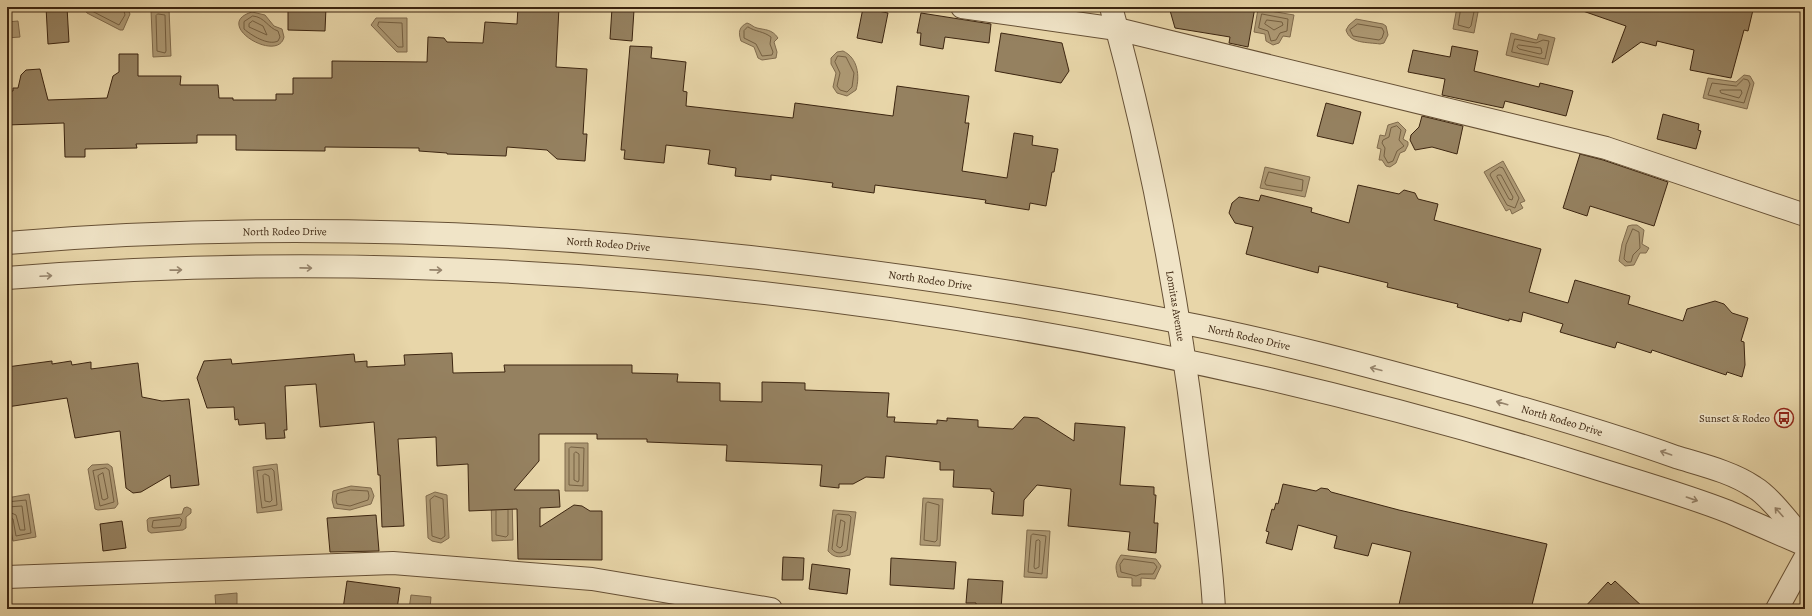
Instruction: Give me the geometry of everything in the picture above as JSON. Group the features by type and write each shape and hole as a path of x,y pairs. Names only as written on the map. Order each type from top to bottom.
{"street":[{"path":"962,7 1117,29 1606,148 1805,216"},
{"name":"Lomitas Avenue","path":"1111,7 1156,193 1179,322 1206,520 1214,609"},
{"name":"North Rodeo Drive","path":"7,243 147,235 269,232 493,235 596,242 813,264 945,281 1179,322 1403,376 1536,412 1645,446 1739,478 1758,489 1805,541"},
{"path":"7,278 148,270 269,267 491,271 585,277 709,288 940,316 1185,360 1409,414 1526,446 1634,479 1726,511 1805,545"},
{"path":"1777,609 1805,558"},
{"path":"7,577 393,563 592,579 771,609"}],"water":[{"path":"86,7 127,7 130,14 123,30 120,30 87,13 85,10"},
{"path":"1457,7 1479,7 1474,33 1453,29"},
{"path":"169,9 171,56 153,57 151,10"},
{"path":"1258,9 1294,15 1290,37 1283,36 1279,43 1273,45 1266,41 1265,34 1254,32"},
{"path":"252,12 265,15 274,26 282,29 284,37 279,44 271,46 260,44 250,39 243,32 239,25 241,18"},
{"path":"376,18 407,18 407,52 397,52 371,25"},
{"path":"1356,19 1383,24 1386,26 1388,35 1384,43 1360,42 1351,38 1346,30"},
{"path":"18,21 20,37 7,38 7,22"},
{"path":"747,23 756,28 771,31 776,35 778,38 774,42 777,52 776,58 762,60 758,58 754,47 741,41 740,30 742,26"},
{"path":"1511,33 1537,40 1539,34 1555,38 1548,65 1506,55"},
{"path":"843,51 852,58 858,73 856,90 847,96 837,93 833,87 836,73 831,64 831,58 837,52"},
{"path":"1744,75 1750,76 1754,83 1747,109 1703,98 1708,78 1736,82"},
{"path":"1398,122 1406,130 1403,139 1408,142 1408,145 1405,151 1400,153 1396,163 1390,167 1386,166 1382,160 1379,160 1381,149 1377,148 1380,135 1385,136 1388,125"},
{"path":"1503,161 1525,201 1520,203 1523,208 1512,214 1510,209 1506,211 1484,172"},
{"path":"1265,167 1310,177 1305,197 1260,188"},
{"path":"1637,225 1644,230 1642,244 1649,248 1646,253 1640,253 1634,265 1625,266 1619,261 1622,244 1628,226"},
{"path":"565,443 588,443 588,491 565,491"},
{"path":"108,464 112,467 118,504 115,508 98,510 95,509 88,469 92,465"},
{"path":"277,464 282,510 257,513 253,467"},
{"path":"351,486 371,488 374,496 371,504 350,510 334,508 332,500 333,491"},
{"path":"435,492 447,495 449,538 441,543 432,541 428,538 426,496"},
{"path":"29,494 36,537 13,541 7,510 7,498"},
{"path":"491,495 512,495 513,540 492,541"},
{"path":"923,498 943,499 940,546 920,545"},
{"path":"187,507 191,509 191,513 186,517 186,528 183,530 151,533 148,531 147,520 149,518 182,514 184,508"},
{"path":"833,510 856,512 850,555 841,557 833,555 828,551"},
{"path":"1027,530 1050,531 1047,578 1024,577"},
{"path":"1121,555 1156,559 1161,566 1155,579 1141,578 1141,586 1132,586 1132,578 1118,577 1116,566"},
{"path":"237,593 237,609 216,609 215,595"},
{"path":"411,595 431,597 430,609 409,609"}],"building":[{"path":"46,7 67,7 69,42 48,44"},
{"path":"288,7 326,7 325,31 288,30"},
{"path":"518,7 559,7 556,67 587,69 583,134 587,134 585,161 557,159 547,150 507,147 506,156 447,154 419,151 419,148 325,147 325,151 236,150 236,135 197,135 197,143 136,144 137,148 85,149 85,157 65,157 64,123 7,125 7,91 13,91 13,88 18,88 21,75 26,70 40,69 48,100 107,98 113,76 119,72 119,54 138,54 138,76 181,76 180,85 218,85 219,98 233,98 233,100 276,100 276,94 293,94 293,78 332,78 332,61 427,62 428,37 444,38 447,42 483,43 485,22 517,24"},
{"path":"1169,7 1255,7 1248,47 1229,43 1230,37 1175,28"},
{"path":"1580,7 1740,7 1753,10 1748,31 1744,30 1731,78 1690,70 1694,50 1657,41 1656,46 1641,42 1612,63 1626,26 1580,10"},
{"path":"612,8 634,10 632,41 610,39"},
{"path":"863,8 888,13 882,43 857,38"},
{"path":"921,13 991,24 989,43 945,37 943,49 920,45 921,33 917,33"},
{"path":"1001,33 1062,43 1069,71 1061,83 995,71"},
{"path":"630,46 652,47 651,58 686,62 683,91 687,92 686,106 793,118 795,103 893,116 897,86 969,96 965,123 969,123 962,171 1007,178 1014,133 1033,136 1032,145 1058,149 1046,206 1030,203 1029,210 985,203 986,200 875,185 874,193 832,187 833,183 771,175 771,180 735,176 736,168 708,164 710,150 666,145 664,163 624,159 625,150 621,150"},
{"path":"1452,46 1478,51 1474,71 1539,87 1540,83 1573,91 1566,116 1505,101 1503,108 1442,95 1445,79 1408,72 1413,50 1450,57"},
{"path":"1326,103 1361,112 1353,144 1317,136"},
{"path":"1663,114 1699,124 1698,130 1701,131 1696,149 1657,139"},
{"path":"1422,116 1463,126 1457,154 1432,147 1415,150 1410,140 1411,135 1419,127"},
{"path":"1580,154 1603,160 1668,182 1654,226 1590,206 1587,216 1563,208"},
{"path":"1358,185 1399,194 1404,190 1415,193 1418,199 1438,204 1434,220 1541,249 1529,292 1568,303 1575,280 1630,296 1628,304 1683,321 1687,309 1715,301 1724,304 1732,313 1748,318 1741,341 1744,342 1745,365 1742,377 1727,372 1726,375 1652,350 1651,353 1617,342 1615,348 1560,332 1563,324 1523,312 1521,322 1509,319 1509,321 1457,307 1458,304 1387,287 1388,283 1319,266 1318,273 1246,254 1253,227 1235,223 1229,213 1232,203 1239,197 1259,201 1261,195 1312,208 1311,212 1349,223"},
{"path":"452,353 453,373 505,372 504,365 632,365 632,373 678,374 677,382 720,383 720,401 762,402 762,382 805,383 805,390 889,393 887,417 895,417 894,422 937,424 937,420 947,421 947,418 978,420 978,427 1013,429 1024,417 1038,418 1074,441 1075,423 1125,427 1120,485 1154,487 1154,495 1156,495 1154,523 1158,523 1156,553 1128,550 1130,532 1068,526 1071,489 1037,485 1024,500 1023,516 992,514 994,492 991,491 991,489 953,487 954,470 940,470 940,462 886,456 884,478 866,477 853,484 839,484 839,488 820,486 822,465 726,461 727,445 647,442 647,439 597,439 597,434 539,434 539,461 514,490 559,490 560,507 540,508 540,527 574,505 582,506 590,511 602,511 602,560 518,559 517,509 469,511 468,464 437,466 436,437 398,439 404,526 382,527 380,475 378,475 374,422 320,427 316,384 285,386 287,430 284,430 285,438 266,439 265,423 239,425 238,419 235,420 234,407 207,408 197,378 204,361 231,359 232,364 354,354 355,362 367,361 367,367 405,365 404,355"},
{"path":"52,361 52,364 71,361 72,365 91,362 91,369 138,363 142,397 162,401 189,399 199,485 171,488 170,475 141,492 133,493 126,488 120,431 75,438 67,398 7,407 7,367"},
{"path":"1283,484 1316,491 1321,488 1328,489 1331,492 1399,510 1547,544 1531,609 1398,609 1411,552 1372,543 1368,556 1334,548 1337,536 1298,525 1292,550 1266,543 1269,532 1266,531 1272,509 1274,510 1276,503 1278,504"},
{"path":"376,515 379,551 330,552 327,518"},
{"path":"122,521 126,548 103,551 100,524"},
{"path":"783,557 804,558 803,580 782,580"},
{"path":"891,558 956,562 954,589 890,585"},
{"path":"812,564 850,569 847,594 809,589"},
{"path":"968,579 1003,581 1001,609 976,609 976,603 966,603"},
{"path":"347,581 400,588 397,609 343,609"},
{"path":"1615,581 1645,609 1583,609 1608,582 1611,585"}],"place":[{"name":"Sunset & Rodeo","path":"1784,418"}]}
